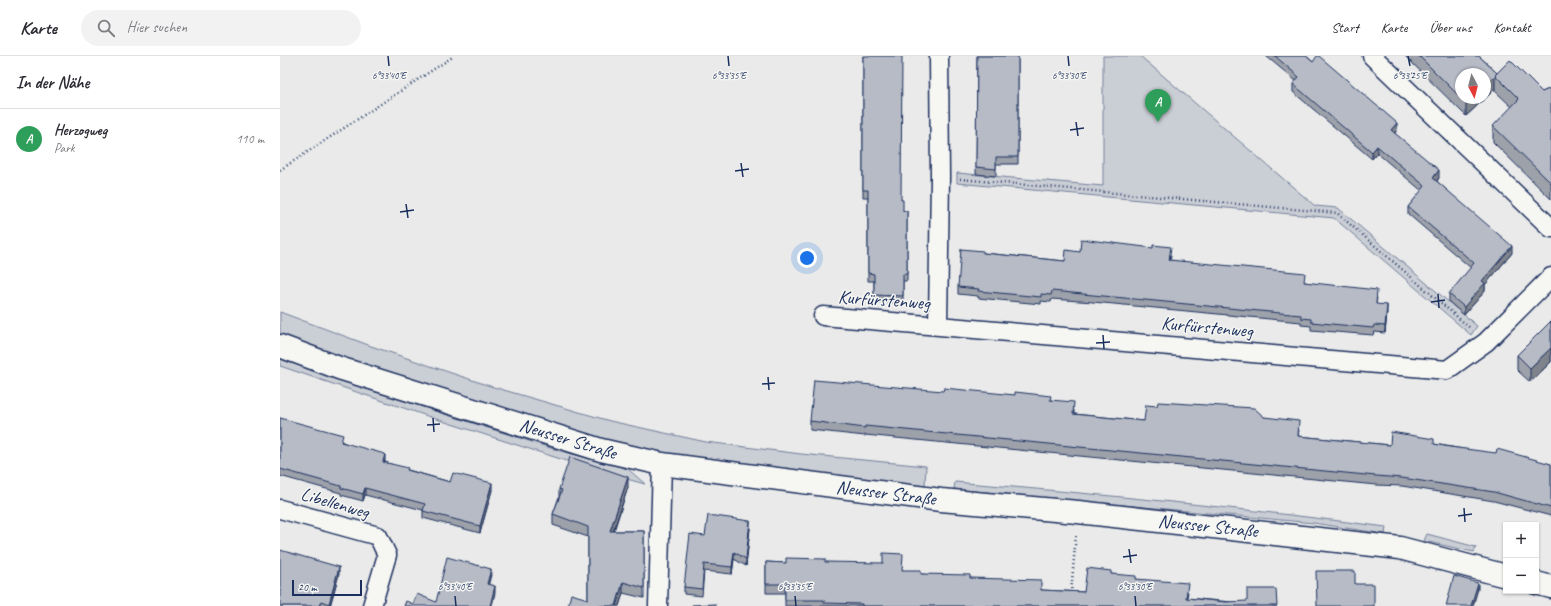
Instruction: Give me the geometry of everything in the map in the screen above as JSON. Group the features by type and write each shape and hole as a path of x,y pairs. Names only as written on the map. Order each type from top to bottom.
{"street":[{"path":"938,325 940,177 939,56"},
{"path":"1372,56 1551,228"},
{"name":"Kurfürstenweg","path":"823,316 1447,370 1486,342 1551,277"},
{"name":"Neusser Straße","path":"280,346 339,368 593,448 662,464 941,500 1078,512 1400,548 1503,575"},
{"path":"658,606 662,464"},
{"name":"Libellenweg","path":"280,509 378,536 387,555 372,606"},
{"path":"1539,584 1551,587"}],"path":[{"path":"280,170 454,56"},
{"path":"940,177 1337,213 1486,342"},
{"path":"1071,598 1078,512"}],"shaded area":[{"path":"1103,56 1140,56 1315,206 1338,208 1477,326 1471,335 1334,218 957,183 957,173 1103,186"},
{"path":"280,312 371,346 490,386 610,421 706,442 801,454 926,466 925,486 714,462 657,452 609,441 514,414 420,384 280,335"},
{"path":"280,359 557,450 628,469 645,484 601,472 436,419 280,366"},
{"path":"955,482 1171,502 1386,527 1385,534 1313,523 954,489"},
{"path":"1427,534 1476,547 1474,552 1424,541"}],"building":[{"path":"863,56 902,56 901,200 903,200 903,211 907,211 907,274 903,274 903,296 874,295 874,274 868,273 868,190 863,190"},
{"path":"977,56 1018,56 1018,157 996,157 996,169 976,167"},
{"path":"1275,56 1306,56 1313,62 1317,56 1319,56 1397,123 1391,130 1439,170 1433,178 1512,246 1482,281 1485,283 1464,307 1449,294 1474,263 1408,207 1425,186 1377,146 1372,152 1293,84 1299,77"},
{"path":"1419,56 1479,56 1497,73 1491,80 1491,68 1455,68 1455,92"},
{"path":"1510,60 1542,92 1551,88 1551,183 1493,126 1519,99 1495,75"},
{"path":"1081,239 1153,248 1153,245 1171,247 1169,260 1305,273 1304,282 1377,290 1376,304 1387,305 1385,326 1374,325 1373,328 1311,322 1311,319 1301,318 1301,315 1052,291 1051,295 1041,294 1041,297 978,291 979,289 958,287 961,249 983,251 983,253 1065,261 1066,250 1080,252"},
{"path":"1551,321 1551,348 1530,368 1517,355"},
{"path":"814,380 943,391 944,388 1015,395 1015,392 1051,396 1050,400 1074,402 1073,414 1144,421 1146,405 1157,406 1158,402 1254,408 1264,417 1299,421 1298,436 1390,445 1391,432 1434,439 1434,444 1450,447 1496,453 1497,449 1551,464 1551,508 1494,492 1402,478 865,426 865,428 810,421"},
{"path":"280,418 343,435 341,442 385,454 383,462 408,468 407,470 450,482 453,473 492,483 480,526 423,511 425,504 365,488 363,494 341,488 341,486 280,469"},
{"path":"570,457 628,477 610,531 644,531 644,588 623,582 616,606 568,606 571,594 588,599 588,527 553,514 562,490 559,489"},
{"path":"708,515 750,521 746,559 734,552 732,567 704,564 702,589 684,587 690,534 705,536"},
{"path":"280,550 339,567 329,604 321,601 319,606 280,606"},
{"path":"883,553 903,554 902,570 921,570 921,574 970,575 970,578 1041,580 1041,590 1084,592 1087,568 1111,571 1111,574 1136,576 1136,579 1188,583 1186,598 1226,602 1247,601 1247,589 1276,589 1277,606 862,606 862,604 824,603 824,600 785,600 785,584 766,584 766,562 786,563 786,558 825,559 825,562 883,563"},
{"path":"447,557 491,569 487,584 495,586 490,606 404,606 406,601 413,604 417,594 436,602"},
{"path":"1316,571 1355,571 1355,584 1374,584 1374,606 1317,606"},
{"path":"1454,576 1478,583 1471,606 1446,606"},
{"path":"715,604 715,606 692,606 692,605"}],"place":[{"name":"Herzogweg","path":"1158,122"}]}
